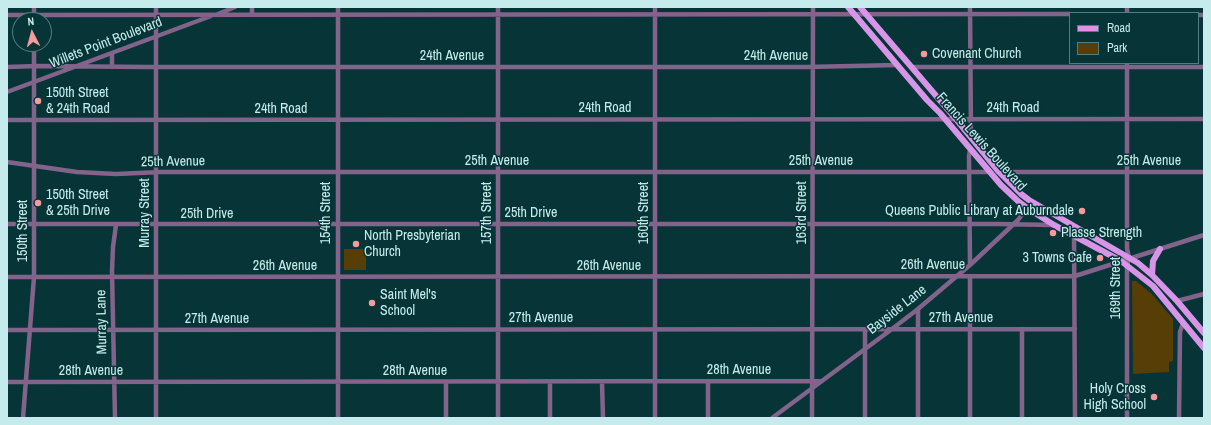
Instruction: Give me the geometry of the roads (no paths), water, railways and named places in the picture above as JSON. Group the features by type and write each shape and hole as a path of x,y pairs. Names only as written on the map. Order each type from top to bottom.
{"main road":[{"name":"Francis Lewis Boulevard","path":"848,7 1001,186 1019,202 1054,225 1128,266 1153,286 1204,348"},
{"name":"Francis Lewis Boulevard","path":"860,7 956,119 999,172 1021,194 1138,263 1177,301 1204,333"},
{"path":"1152,275 1152,262 1160,249"}],"street":[{"name":"Murray Street","path":"156,7 156,418"},
{"name":"Willets Point Boulevard","path":"7,92 235,7"},
{"path":"252,7 252,15"},
{"name":"154th Street","path":"338,7 338,418"},
{"name":"157th Street","path":"498,7 498,418"},
{"name":"160th Street","path":"655,7 655,418"},
{"name":"163rd Street","path":"812,7 812,418"},
{"path":"970,7 971,138"},
{"path":"52,18 156,15 1069,14"},
{"name":"150th Street","path":"23,418 34,277 34,52"},
{"path":"112,53 112,67"},
{"path":"912,67 1127,65 1204,67"},
{"name":"169th Street","path":"1127,65 1127,250 1129,258 1127,418"},
{"name":"24th Avenue","path":"7,67 898,66"},
{"name":"24th Road","path":"7,120 1204,119"},
{"path":"970,150 970,265"},
{"name":"25th Avenue","path":"7,162 85,172 116,174 156,172 988,172"},
{"name":"25th Avenue","path":"999,172 1204,172"},
{"name":"Bayside Lane","path":"773,418 918,309 970,265 1014,224 1028,208"},
{"name":"25th Drive","path":"7,224 1054,225"},
{"name":"Murray Lane","path":"115,418 112,277 113,247 116,225"},
{"name":"26th Avenue","path":"7,277 1075,276 1204,235"},
{"path":"1074,236 1075,418"},
{"path":"970,276 970,418"},
{"path":"1177,301 1204,294"},
{"path":"918,309 918,418"},
{"path":"1179,418 1180,332 1184,322"},
{"path":"865,329 865,418"},
{"path":"1022,329 1022,418"},
{"name":"27th Avenue","path":"7,330 1075,329"},
{"path":"708,381 708,418"},
{"name":"28th Avenue","path":"7,382 822,381"},
{"path":"446,382 446,418"},
{"path":"550,382 550,418"},
{"path":"602,382 603,418"}],"place":[{"name":"Covenant Church","path":"924,54"},
{"name":"150th Street & 24th Road","path":"38,101"},
{"name":"150th Street & 25th Drive","path":"38,203"},
{"name":"Queens Public Library at Auburndale","path":"1082,211"},
{"name":"Plasse Strength","path":"1053,233"},
{"name":"North Presbyterian Church","path":"356,244"},
{"name":"3 Towns Cafe","path":"1100,258"},
{"name":"Saint Mel's School","path":"372,303"},
{"name":"Holy Cross High School","path":"1154,397"}]}
